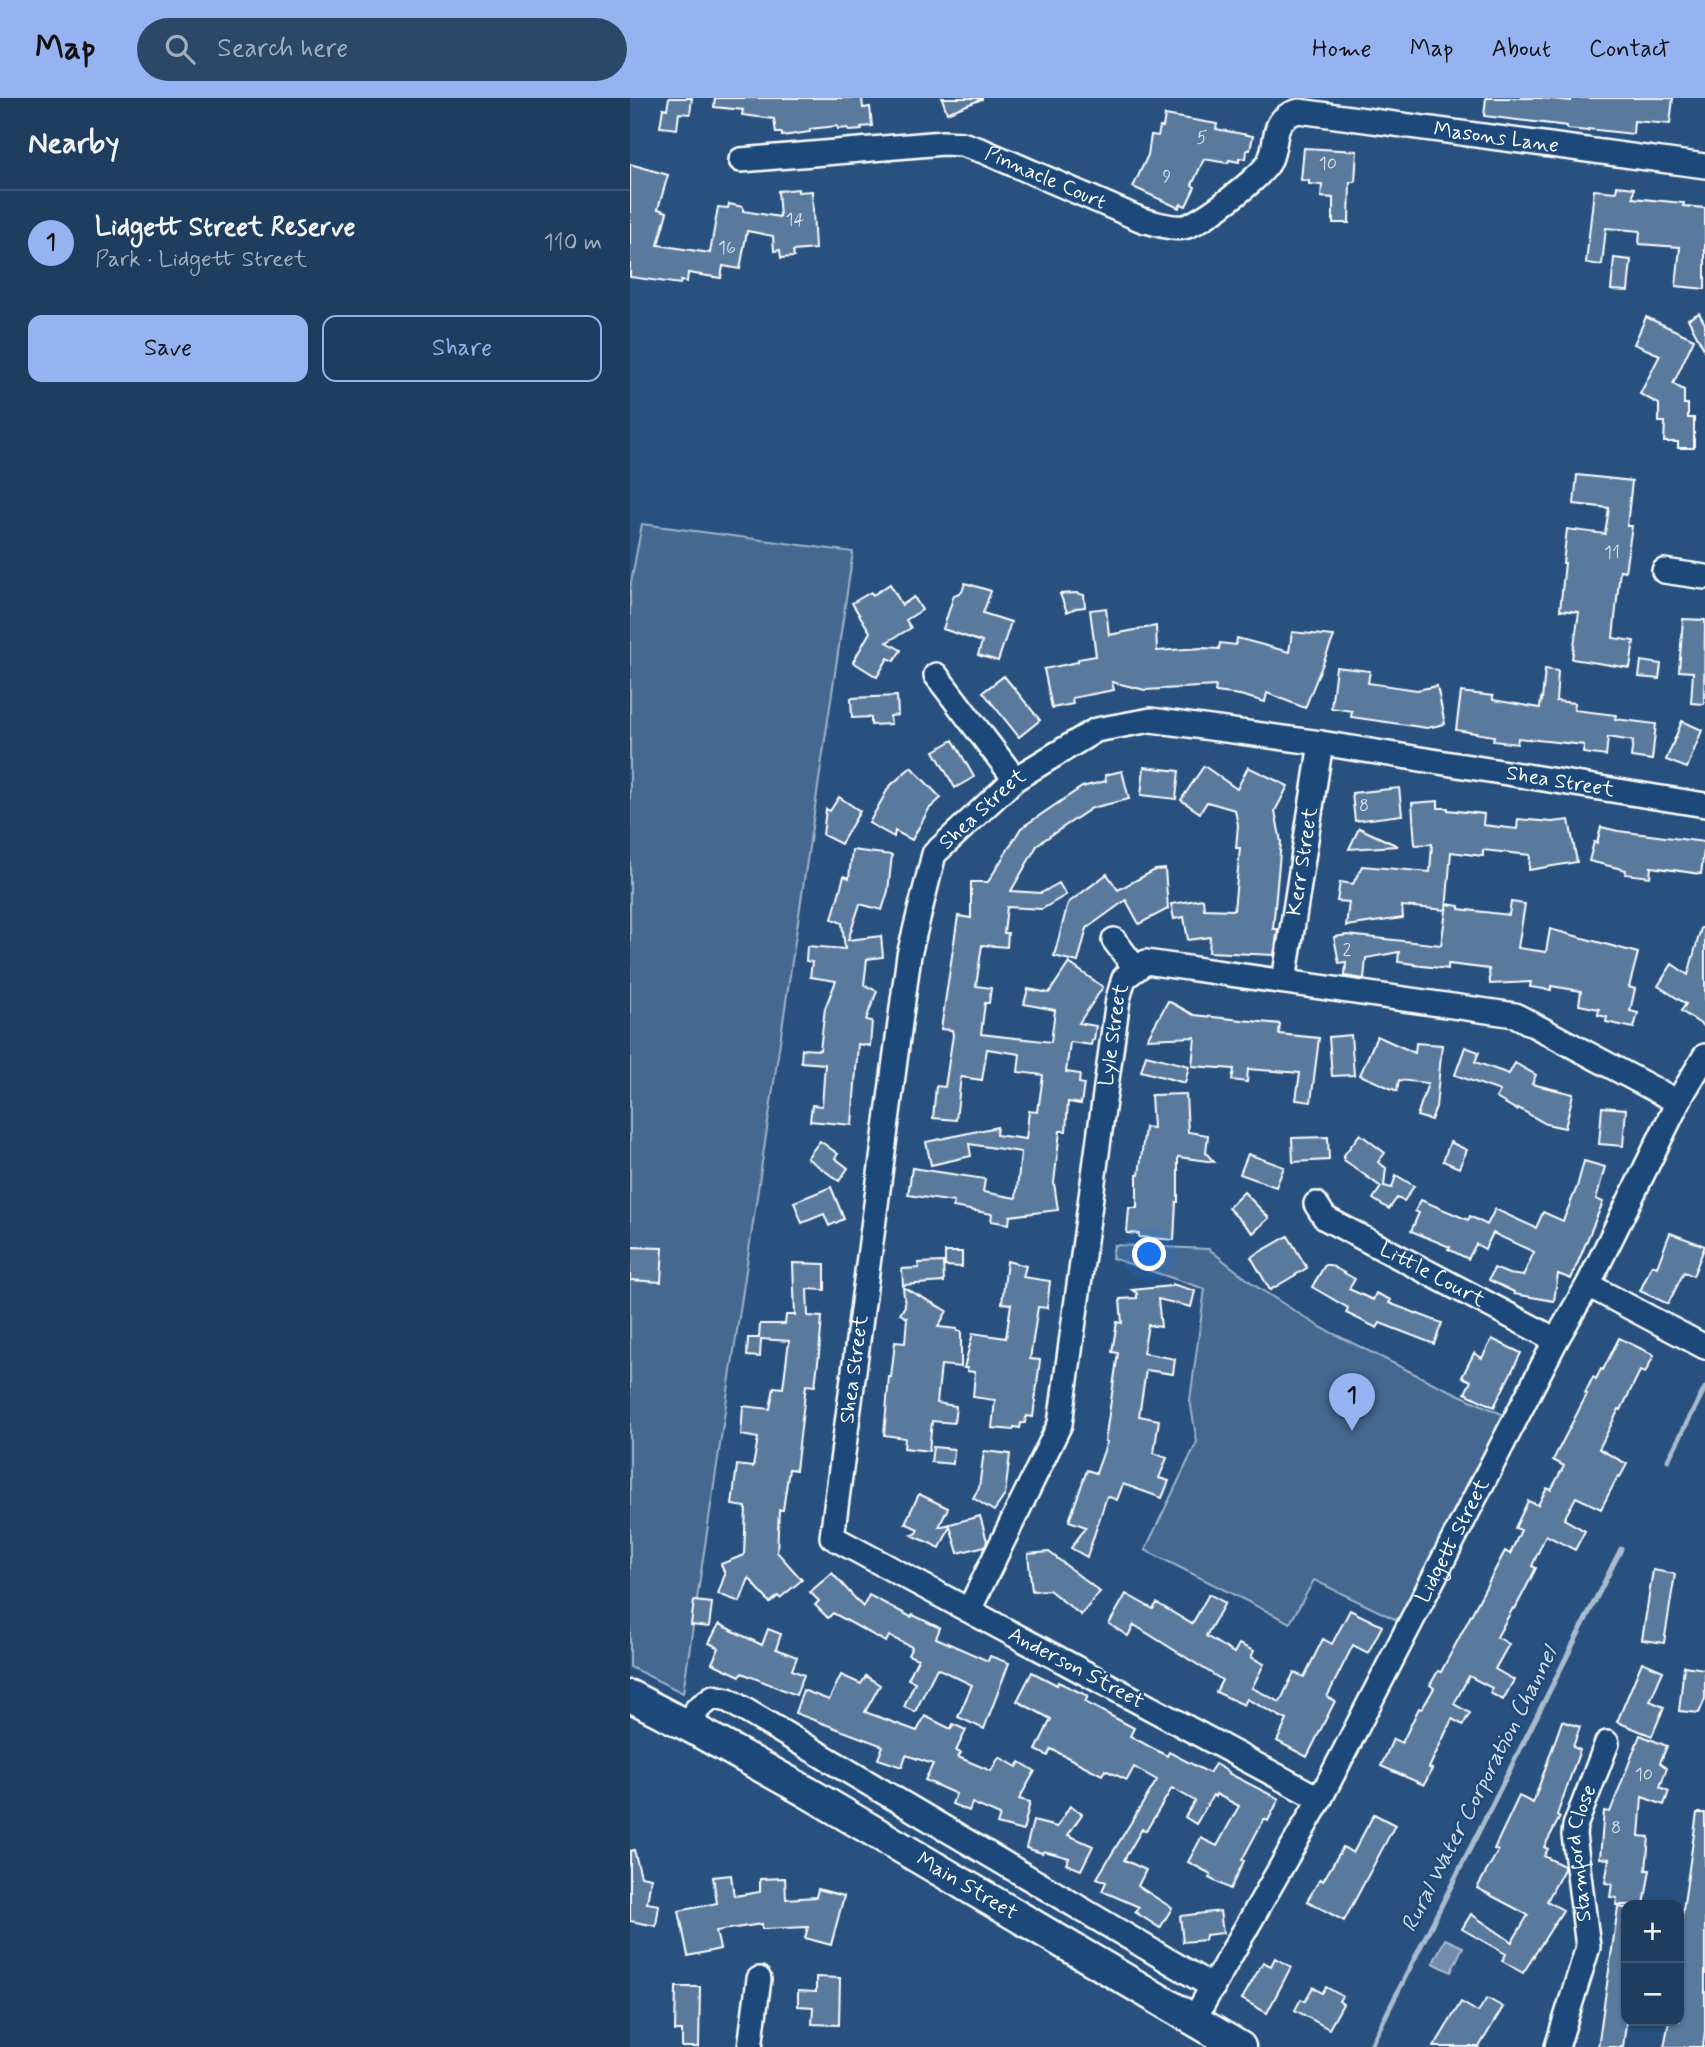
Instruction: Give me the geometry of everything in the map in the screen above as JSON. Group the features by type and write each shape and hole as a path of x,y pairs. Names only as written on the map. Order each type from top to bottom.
{"main road":[{"name":"Main Street","path":"630,1696 807,1792 1240,2047"}],"street":[{"name":"Pinnacle Court","path":"741,160 943,143 962,144 1142,220 1184,227 1200,221 1257,176 1269,162 1280,121 1290,113"},
{"name":"Masons Lane","path":"1290,113 1320,113 1705,166"},
{"path":"1664,571 1705,576"},
{"path":"936,675 1015,779"},
{"name":"Shea Street","path":"832,1537 909,955 934,854 1015,779 1096,730 1151,720 1321,743 1705,805"},
{"name":"Kerr Street","path":"1284,981 1321,743"},
{"path":"1114,940 1136,969"},
{"name":"Lyle Street","path":"969,1611 1059,1424 1118,999 1125,978 1136,969 1146,962 1515,1015 1678,1102"},
{"name":"Lidgett Street","path":"1194,2019 1320,1799 1556,1339 1588,1285 1678,1102 1705,1056"},
{"name":"Little Court","path":"1316,1204 1325,1218 1556,1339"},
{"path":"1588,1285 1705,1347"},
{"name":"Anderson Street","path":"832,1537 1320,1799"},
{"name":"Main Street","path":"692,1728 697,1709 713,1698 728,1700 1213,1987"},
{"name":"Stamford Close","path":"1557,2047 1588,1947 1574,1826 1606,1743"},
{"path":"750,2047 759,1979"}],"shaded area":[{"path":"642,524 853,552 683,1693 630,1667 630,588"},
{"path":"1114,1245 1209,1249 1257,1287 1320,1327 1515,1420 1409,1626 1314,1580 1290,1623 1145,1550 1197,1442 1190,1400 1205,1289 1112,1258"},
{"path":"1445,1939 1463,1947 1451,1972 1433,1963"}],"building":[{"path":"669,98 692,98 690,114 679,113 677,129 660,127 663,108 667,109"},
{"path":"715,98 862,98 863,108 870,107 872,126 849,131 848,128 838,129 837,126 810,129 810,132 782,136 782,133 776,133 774,119 742,115 743,110 714,107"},
{"path":"942,98 982,98 982,99 947,113"},
{"path":"1486,98 1571,101 1571,98 1673,98 1670,124 1634,121 1633,134 1567,129 1567,126 1484,116"},
{"path":"1165,115 1217,124 1216,129 1253,136 1246,159 1239,158 1239,162 1229,160 1228,163 1204,159 1186,206 1181,204 1179,208 1133,187 1148,155 1151,135 1158,136"},
{"path":"1304,148 1357,151 1355,182 1350,182 1349,223 1333,223 1333,198 1321,197 1322,185 1301,180"},
{"path":"630,164 668,175 658,209 667,212 658,245 710,253 718,207 728,208 729,204 743,207 743,211 780,217 778,191 798,189 798,192 812,191 815,249 793,251 794,257 781,258 780,250 774,251 773,236 747,231 740,269 723,266 721,278 688,273 687,282 681,281 680,284 630,277"},
{"path":"1617,186 1634,188 1633,198 1705,208 1705,289 1676,286 1680,247 1639,244 1640,231 1606,228 1602,265 1586,263 1594,190 1616,192"},
{"path":"1614,258 1631,260 1628,291 1611,290"},
{"path":"1699,313 1705,324 1705,351 1688,319"},
{"path":"1646,317 1694,339 1673,384 1684,390 1688,418 1694,418 1694,448 1678,448 1678,442 1664,442 1665,422 1659,422 1659,404 1640,394 1660,355 1634,344"},
{"path":"1577,475 1632,481 1627,526 1632,526 1625,571 1620,570 1613,638 1634,641 1630,668 1572,659 1579,612 1560,610 1567,529 1605,534 1609,508 1574,504"},
{"path":"965,583 991,591 983,613 1011,622 998,661 978,655 982,642 943,629 954,595 962,592"},
{"path":"890,584 902,605 914,597 922,610 906,620 911,628 887,642 901,650 894,661 888,658 877,677 853,662 870,632 852,603 871,592 873,595"},
{"path":"1060,594 1084,595 1085,607 1067,612"},
{"path":"1106,608 1109,635 1156,626 1157,651 1219,649 1220,643 1236,645 1237,638 1289,652 1292,632 1334,636 1305,708 1267,693 1265,702 1215,692 1216,686 1145,690 1112,682 1114,690 1072,698 1073,704 1052,708 1044,669 1096,656 1090,610"},
{"path":"1683,619 1705,620 1704,704 1691,703 1693,672 1679,671"},
{"path":"1641,661 1661,664 1659,679 1639,677"},
{"path":"1336,667 1370,671 1368,683 1417,690 1437,686 1445,724 1427,728 1351,717 1352,711 1331,708"},
{"path":"1545,669 1558,671 1556,701 1575,703 1574,710 1616,715 1615,719 1656,724 1652,760 1631,757 1633,741 1608,737 1606,756 1583,753 1584,745 1518,738 1517,744 1493,741 1494,736 1456,730 1461,692 1493,696 1493,700 1540,708"},
{"path":"1004,676 1040,720 1019,737 983,692"},
{"path":"897,696 898,715 890,716 891,724 871,725 871,717 852,718 851,698"},
{"path":"1682,721 1702,730 1687,768 1666,760"},
{"path":"953,740 974,777 955,788 934,751"},
{"path":"1204,766 1237,789 1248,767 1288,786 1275,811 1281,842 1273,929 1278,929 1274,955 1209,952 1210,937 1188,940 1184,917 1174,919 1171,904 1203,899 1204,909 1234,910 1240,848 1236,848 1238,825 1235,810 1207,802 1200,813 1181,800"},
{"path":"911,767 941,798 929,809 912,840 895,831 894,837 869,823 889,787"},
{"path":"1144,767 1179,771 1176,799 1141,795"},
{"path":"1122,771 1129,799 1092,808 1038,844 1011,891 1041,893 1059,883 1066,895 1042,909 1007,907 1004,933 1008,933 1007,947 982,945 976,986 991,988 989,1003 985,1003 981,1034 1051,1042 1055,1010 1024,1004 1028,989 1049,993 1069,963 1103,987 1079,1023 1096,1026 1091,1045 1070,1042 1066,1072 1080,1074 1079,1083 1084,1084 1081,1104 1068,1102 1066,1131 1060,1131 1054,1183 1058,1210 1010,1216 1009,1224 991,1221 992,1214 953,1207 954,1202 908,1195 912,1168 985,1179 983,1192 1016,1198 1021,1152 969,1144 971,1156 931,1165 926,1142 997,1127 996,1135 1026,1139 1029,1111 1037,1112 1039,1104 1043,1075 1018,1072 1020,1054 987,1049 982,1080 961,1077 956,1120 933,1118 936,1086 945,1087 953,1035 952,1030 941,1029 958,916 971,918 971,882 988,882 1021,828 1082,787 1106,781 1105,775"},
{"path":"1399,788 1402,815 1355,821 1352,793"},
{"path":"839,797 860,811 841,844 823,835 826,809 830,811"},
{"path":"1438,801 1438,808 1484,814 1483,825 1517,829 1518,819 1552,822 1569,820 1577,862 1529,870 1530,855 1483,850 1483,856 1451,852 1446,910 1402,906 1403,918 1346,926 1349,902 1337,901 1340,882 1353,884 1362,866 1430,872 1432,844 1415,845 1412,803"},
{"path":"1601,827 1705,842 1701,874 1651,867 1650,877 1625,874 1626,870 1589,861"},
{"path":"1359,828 1398,846 1349,849"},
{"path":"852,850 892,855 888,891 882,910 860,904 848,940 881,936 883,957 867,959 864,985 877,991 866,1020 872,1021 870,1046 858,1044 852,1125 810,1121 812,1105 822,1106 825,1064 801,1062 802,1049 820,1050 825,1008 836,981 810,977 812,962 806,961 807,946 845,949 842,923 832,919 844,876 849,878"},
{"path":"1165,869 1168,909 1139,924 1126,900 1087,928 1078,962 1054,956 1068,903 1107,874 1118,890 1155,870"},
{"path":"1511,902 1525,904 1518,948 1546,952 1550,929 1638,953 1629,987 1635,989 1630,1011 1638,1013 1634,1028 1606,1022 1607,1017 1598,1015 1599,1009 1579,1005 1581,991 1551,986 1551,990 1530,987 1531,982 1490,984 1489,969 1448,964 1448,969 1398,962 1399,952 1366,958 1364,979 1345,976 1346,962 1339,963 1334,937 1347,935 1441,945 1447,904 1459,906 1459,909 1509,915"},
{"path":"1701,928 1705,928 1705,1027 1681,1011 1686,1004 1658,986 1672,964 1688,975"},
{"path":"1168,1001 1194,1015 1280,1024 1279,1034 1319,1038 1311,1102 1296,1100 1300,1073 1248,1069 1247,1082 1232,1080 1234,1069 1192,1066 1195,1037 1147,1039"},
{"path":"1351,1035 1354,1075 1332,1076 1329,1037"},
{"path":"1377,1036 1415,1053 1416,1043 1442,1045 1436,1107 1431,1120 1417,1116 1428,1083 1399,1080 1397,1091 1360,1075"},
{"path":"1465,1047 1479,1052 1475,1062 1509,1074 1515,1063 1536,1075 1532,1084 1573,1094 1565,1128 1546,1124 1518,1108 1517,1110 1496,1098 1500,1091 1455,1075"},
{"path":"1146,1055 1189,1066 1185,1083 1141,1071"},
{"path":"1186,1094 1188,1132 1208,1135 1206,1153 1214,1162 1178,1157 1178,1202 1174,1240 1139,1237 1139,1234 1127,1233 1129,1208 1137,1208 1137,1175 1145,1127 1153,1128 1151,1095"},
{"path":"1602,1107 1626,1109 1623,1146 1599,1144"},
{"path":"1360,1134 1385,1153 1378,1162 1386,1168 1384,1186 1392,1188 1396,1175 1414,1186 1404,1201 1397,1198 1389,1209 1373,1199 1381,1187 1344,1160 1344,1155"},
{"path":"1328,1137 1329,1160 1293,1162 1292,1138"},
{"path":"820,1141 838,1154 835,1158 848,1168 839,1181 807,1158"},
{"path":"1450,1142 1467,1150 1459,1168 1443,1161"},
{"path":"1248,1154 1284,1167 1276,1187 1240,1174"},
{"path":"1584,1161 1605,1167 1596,1199 1603,1202 1571,1279 1558,1274 1554,1301 1514,1294 1489,1280 1494,1268 1523,1276 1534,1252 1493,1233 1485,1249 1476,1244 1468,1259 1448,1249 1450,1247 1411,1231 1419,1213 1415,1211 1421,1200 1468,1220 1470,1216 1487,1225 1495,1209 1536,1228 1543,1212 1563,1221"},
{"path":"831,1187 844,1219 829,1226 824,1214 802,1223 794,1202"},
{"path":"1244,1192 1269,1218 1253,1233 1228,1208"},
{"path":"1670,1233 1705,1246 1693,1276 1684,1272 1668,1304 1640,1291 1652,1265 1657,1267"},
{"path":"1288,1236 1307,1268 1270,1290 1251,1257"},
{"path":"630,1247 663,1248 661,1282 630,1280"},
{"path":"945,1252 962,1252 962,1267 945,1266"},
{"path":"1007,1261 1026,1266 1023,1277 1050,1281 1047,1308 1038,1307 1030,1359 1040,1360 1033,1417 1026,1416 1025,1423 1013,1430 992,1428 995,1400 973,1397 975,1372 964,1368 973,1333 1006,1338 1011,1304 1002,1303"},
{"path":"943,1262 944,1282 903,1285 902,1269 919,1268 918,1263"},
{"path":"793,1263 825,1264 825,1290 807,1289 808,1316 822,1317 815,1386 806,1385 796,1470 789,1469 783,1510 779,1510 777,1552 802,1580 770,1603 749,1578 740,1602 718,1594 725,1574 721,1564 744,1555 746,1507 732,1505 737,1465 753,1467 758,1438 741,1435 743,1406 770,1409 774,1387 783,1388 789,1341 761,1339 760,1357 747,1356 748,1338 759,1338 760,1324 785,1324 786,1315 795,1315"},
{"path":"1325,1265 1330,1265 1355,1279 1349,1289 1373,1300 1376,1293 1391,1300 1389,1303 1442,1323 1434,1344 1380,1323 1377,1328 1346,1313 1348,1308 1312,1287"},
{"path":"1172,1284 1195,1291 1191,1307 1158,1299 1161,1327 1148,1325 1143,1353 1175,1359 1173,1374 1146,1370 1139,1416 1159,1420 1154,1453 1167,1458 1159,1478 1169,1481 1162,1498 1123,1484 1117,1500 1107,1496 1087,1557 1071,1548 1086,1527 1069,1521 1087,1470 1096,1473 1107,1442 1105,1441 1118,1353 1112,1352 1117,1322 1122,1323 1120,1299 1137,1298 1137,1293 1132,1290"},
{"path":"903,1287 947,1311 938,1327 961,1331 961,1367 941,1365 937,1403 956,1406 954,1423 932,1421 929,1451 904,1448 905,1438 884,1435 895,1342 905,1343 907,1318 900,1314 905,1306"},
{"path":"1619,1338 1654,1355 1645,1373 1640,1371 1599,1449 1627,1464 1601,1509 1576,1497 1564,1519 1585,1531 1575,1550 1546,1535 1532,1566 1536,1568 1497,1637 1509,1644 1495,1669 1514,1680 1503,1700 1490,1693 1492,1688 1469,1676 1454,1704 1470,1713 1463,1725 1452,1719 1424,1785 1381,1766 1393,1739 1402,1743 1419,1708 1422,1709 1434,1688 1430,1685 1438,1671 1441,1672 1505,1551 1510,1554 1521,1530 1515,1528 1528,1501 1538,1505 1547,1488 1551,1490 1564,1466 1553,1460 1593,1377 1596,1379 1601,1369 1603,1370"},
{"path":"1492,1339 1521,1353 1494,1407 1465,1393 1471,1381 1462,1377 1474,1353 1482,1358"},
{"path":"933,1447 954,1449 953,1464 931,1462"},
{"path":"984,1451 1010,1454 1005,1495 994,1511 973,1498 979,1488"},
{"path":"919,1494 948,1508 939,1527 980,1516 987,1541 985,1546 958,1553 950,1526 940,1548 912,1535 916,1534 918,1529 905,1523"},
{"path":"1049,1552 1100,1592 1081,1615 1049,1590 1032,1591 1028,1554"},
{"path":"1653,1570 1675,1574 1664,1643 1642,1640"},
{"path":"832,1573 863,1607 869,1595 911,1617 913,1615 940,1628 936,1638 988,1661 990,1656 1009,1663 984,1729 958,1717 972,1685 937,1668 915,1712 904,1707 915,1682 908,1679 918,1659 908,1655 912,1647 889,1636 886,1642 833,1613 828,1618 815,1605 819,1601 810,1592"},
{"path":"1126,1594 1153,1609 1157,1603 1192,1624 1209,1594 1225,1603 1206,1636 1234,1653 1239,1644 1254,1651 1251,1657 1264,1664 1252,1688 1280,1702 1294,1672 1304,1677 1323,1639 1332,1644 1350,1610 1382,1626 1368,1653 1353,1645 1327,1697 1335,1701 1307,1757 1277,1741 1287,1720 1247,1699 1244,1705 1216,1692 1222,1680 1134,1625 1128,1636 1109,1624"},
{"path":"694,1601 712,1603 709,1627 691,1625"},
{"path":"719,1624 762,1645 768,1629 781,1634 776,1649 797,1657 792,1670 804,1675 796,1695 742,1673 740,1676 712,1663 719,1648 709,1643"},
{"path":"1642,1662 1663,1671 1650,1701 1664,1707 1652,1736 1617,1722"},
{"path":"1684,1666 1705,1669 1705,1699 1699,1713 1679,1711"},
{"path":"1032,1672 1057,1685 1058,1682 1088,1696 1085,1702 1134,1728 1130,1736 1167,1756 1169,1752 1209,1773 1215,1764 1279,1799 1268,1821 1264,1819 1230,1889 1209,1878 1211,1874 1188,1862 1201,1838 1217,1846 1239,1806 1213,1795 1196,1824 1185,1817 1195,1801 1172,1788 1146,1831 1142,1829 1124,1860 1146,1870 1138,1886 1172,1908 1160,1928 1135,1912 1139,1907 1102,1891 1106,1882 1097,1878 1157,1780 1134,1767 1127,1780 1105,1770 1102,1775 1051,1749 1048,1756 1036,1750 1051,1719 1017,1701"},
{"path":"841,1675 861,1684 866,1676 880,1685 865,1712 917,1731 925,1716 951,1729 953,1724 966,1730 956,1751 961,1753 958,1757 991,1771 999,1757 1017,1767 1020,1762 1035,1771 1019,1799 1030,1802 1023,1831 997,1824 1000,1815 972,1803 969,1811 952,1804 956,1794 925,1780 933,1764 906,1755 902,1767 878,1759 883,1746 795,1713 803,1690 829,1700"},
{"path":"1562,1721 1580,1727 1573,1747 1580,1750 1557,1815 1560,1817 1544,1847 1548,1849 1544,1856 1564,1866 1547,1901 1563,1910 1523,1973 1502,1961 1506,1954 1462,1929 1471,1914 1512,1942 1528,1915 1477,1888 1498,1851 1494,1849 1519,1796 1533,1803"},
{"path":"1640,1735 1667,1746 1660,1763 1667,1768 1660,1787 1669,1791 1664,1805 1642,1797 1639,1836 1649,1837 1646,1870 1650,1870 1645,1900 1621,1900 1621,1905 1616,1905 1617,1898 1610,1897 1612,1884 1605,1883 1609,1859 1600,1858 1604,1811 1610,1812"},
{"path":"1070,1806 1082,1814 1068,1835 1093,1846 1081,1870 1066,1864 1069,1858 1026,1848 1033,1821 1057,1827"},
{"path":"1697,1813 1705,1813 1703,2047 1664,2047 1668,2026 1684,2026 1684,1903"},
{"path":"1374,1814 1395,1825 1344,1921 1307,1901 1320,1879 1323,1881 1343,1847 1353,1853"},
{"path":"634,1850 641,1876 651,1878 647,1903 659,1905 656,1926 630,1921 630,1851"},
{"path":"731,1875 734,1896 760,1892 760,1879 785,1878 786,1899 816,1897 818,1889 844,1896 831,1945 805,1938 808,1927 762,1929 762,1924 716,1931 720,1949 688,1956 679,1911 717,1903 713,1877"},
{"path":"1618,1907 1621,1907 1621,2026 1626,2026 1623,2047 1598,2047"},
{"path":"1220,1911 1223,1933 1206,1935 1205,1940 1183,1942 1180,1916"},
{"path":"1275,1958 1291,1967 1267,2013 1242,1999 1263,1962 1271,1966"},
{"path":"816,1977 840,1978 839,2025 812,2024 813,2007 798,2006 798,1991 816,1992"},
{"path":"676,1987 700,1987 699,2047 682,2047 682,2031 675,2031"},
{"path":"1313,1987 1322,1993 1326,1987 1342,1996 1339,2001 1343,2004 1329,2029 1295,2010 1301,1999 1305,2001"},
{"path":"1487,1998 1503,2007 1479,2047 1434,2047 1461,2002 1478,2012"}],"waterway":[{"name":"Rural Water Corporation Channel","path":"1668,1460 1705,1388"},
{"name":"Rural Water Corporation Channel","path":"1370,2047 1621,1549"}],"place":[{"name":"Lidgett Street Reserve","path":"1352,1431"}]}
